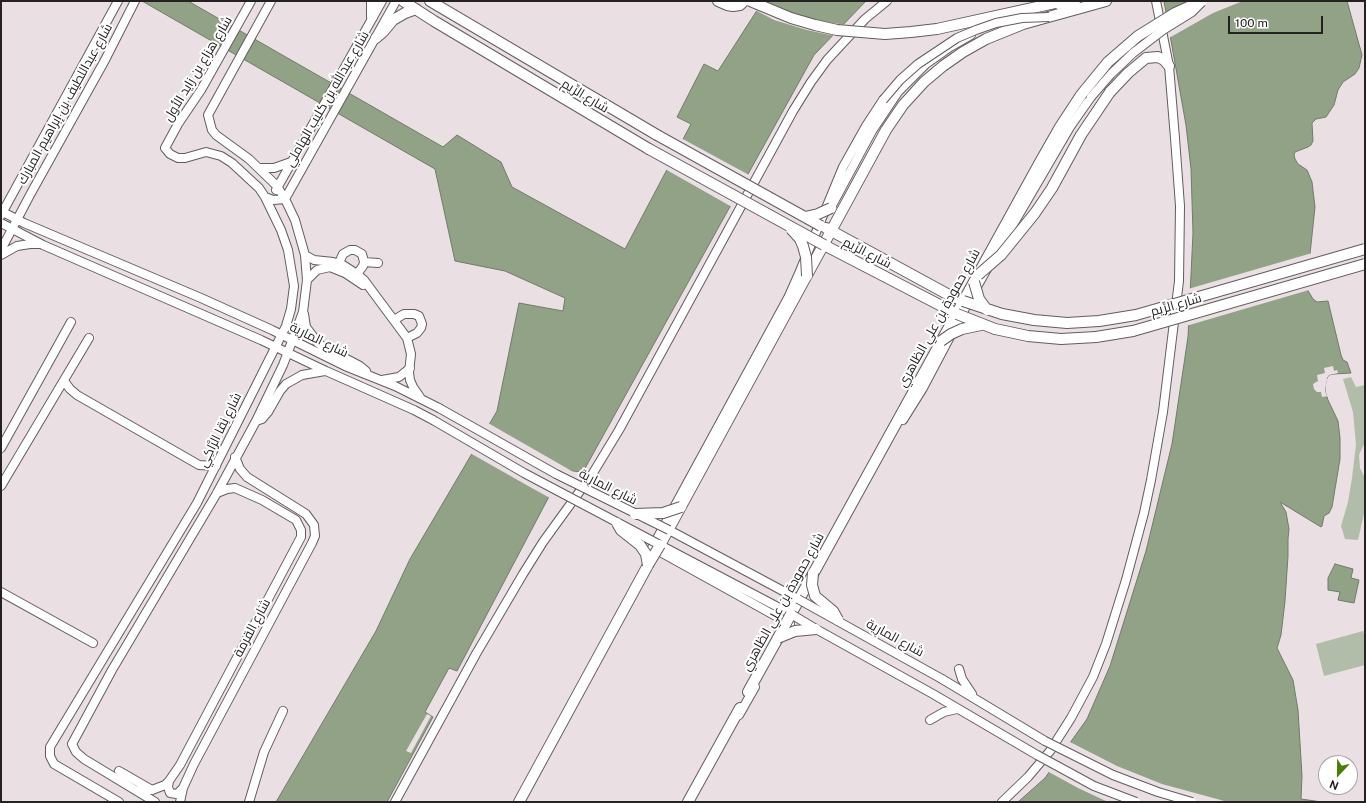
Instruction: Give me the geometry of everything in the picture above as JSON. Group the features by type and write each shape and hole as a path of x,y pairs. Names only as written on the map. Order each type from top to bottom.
{"main road":[{"path":"372,1 372,17"},
{"name":"شارع الرِّيم","path":"403,1 649,149 824,245 957,314 984,326 1039,338 1077,339 1111,335 1133,331 1365,264"},
{"name":"شارع الرِّيم","path":"430,1 657,135 831,232 949,295 967,300 987,310 1018,318 1050,322 1083,322 1115,319 1136,315 1365,249"},
{"path":"445,1 453,14"},
{"path":"718,1 733,6 740,5 744,1"},
{"path":"750,1 779,14 815,25 852,32 885,34 937,29 1064,1"},
{"path":"519,802 657,546 669,530 886,130 903,105 924,82 952,59 986,39 1010,28 1106,1"},
{"name":"شارع حمودة بن علي الظاهري","path":"748,692 790,619 798,599 941,341 967,300 976,278 1049,145 1070,111 1108,62 1138,36 1175,13 1202,1"},
{"path":"376,38 397,17 416,9"},
{"path":"987,310 979,299 976,278 1001,255 1035,213 1052,188 1084,130 1110,92 1128,73 1146,58 1158,57 1164,60 1169,66"},
{"path":"805,217 818,214 831,208"},
{"path":"786,224 797,236 803,246 806,257 807,276"},
{"path":"941,341 962,329 973,326 984,326"},
{"path":"636,514 663,513 681,507"},
{"path":"617,523 623,532 640,545 646,554 648,565"},
{"path":"813,573 812,585 815,596 833,611 838,620"},
{"path":"778,638 795,631 816,629"},
{"path":"688,802 740,708"}],"street":[{"name":"شارع عبداللطيف بن إبراهيم المبارك","path":"3,213 118,1"},
{"name":"شارع عبداللطيف بن إبراهيم المبارك","path":"1,250 104,60 134,1"},
{"name":"شارع هزاع بن زايد الأول","path":"165,148 178,124 201,90 251,1"},
{"name":"شارع نِقا الرَّاكِي","path":"137,790 84,759 76,752 72,744 112,670 217,493 256,421 288,354 304,312 307,280 305,255 295,220 285,199 277,186 259,168 241,152 216,135 212,130 208,115 271,1"},
{"name":"شارع عبدالله بن كليب الهاملي","path":"269,198 347,65 382,1"},
{"name":"شارع عبدالله بن كليب الهاملي","path":"285,199 320,134 358,70 396,1"},
{"path":"395,802 476,654 523,574 543,542 593,473 619,430 793,111 827,60 865,19 887,1"},
{"path":"824,245 821,236 821,226 870,136 886,102 937,56 963,40 1004,21 1076,1"},
{"path":"1002,802 1028,777 1046,756 1072,718 1086,692 1106,644 1126,580 1144,513 1163,412 1179,280 1180,206 1169,66 1156,1"},
{"name":"شارع حمودة بن علي الظاهري","path":"967,300 1070,127 1091,97 1111,74 1133,53 1163,30 1196,9 1202,1"},
{"path":"514,802 657,546 788,298 843,166 858,139 886,102 900,80 928,57 957,38 976,30 1022,18 1049,17"},
{"name":"شارع نِقا الرَّاكِي","path":"119,802 54,764 49,753 51,744 197,503 289,320 294,286 288,250 272,211 269,198 232,163 221,156 206,152 184,158 178,158 170,154 165,148"},
{"path":"259,168 274,168 291,162"},
{"path":"269,198 285,199"},
{"path":"3,213 12,229"},
{"name":"شارع المارِية","path":"3,213 16,220 187,292 345,366 382,380 420,398 549,470 669,530 838,620 934,674 1045,741 1119,777 1158,792 1192,802"},
{"name":"شارع المارِية","path":"1,223 42,245 275,347 414,410 524,473 790,619 816,629 1062,770 1094,786 1136,802"},
{"path":"1,255 10,249 23,245 42,245"},
{"path":"338,268 343,254 350,250 355,250 362,254 364,262 358,274"},
{"path":"305,255 353,274 358,274 364,280 407,338 411,354 410,380 420,398"},
{"path":"364,262 378,263"},
{"path":"307,280 313,273 321,268 330,267 338,268 368,287"},
{"path":"692,802 790,619 899,427 930,376 967,300"},
{"path":"304,312 306,327 318,343 360,366 368,375"},
{"path":"394,320 404,314 414,314 419,316 422,324 421,328 417,334 407,338"},
{"path":"1,448 71,322"},
{"path":"1,486 89,338"},
{"path":"382,380 399,377 410,368"},
{"path":"256,421 265,416 286,384 302,375 326,371"},
{"path":"64,381 77,395 199,465 216,466"},
{"name":"شارع القرمة","path":"180,802 183,788 194,764 315,536 314,525 306,514 243,473 238,466 236,457"},
{"path":"262,486 256,491 257,495 262,500"},
{"name":"شارع القرمة","path":"137,790 152,790 160,788 169,781 190,749 301,537 301,530 296,520 262,500 235,488 217,493"},
{"path":"1,592 93,642"},
{"path":"959,669 964,684 975,698"},
{"path":"930,720 944,712 957,709"},
{"path":"249,802 264,752 283,711"},
{"path":"119,771 152,790"},
{"path":"169,781 168,787 170,793 176,794 183,788"},
{"path":"137,790 155,802"}],"shaded area":[{"path":"142,1 188,1 443,147 457,135 501,162 512,187 625,249 691,124 677,117 704,64 718,71 763,1 866,1 814,55 583,472 563,470 457,671 449,668 425,712 433,717 387,802 276,802 376,631 410,559 497,411 519,303 563,311 565,298 505,271 455,261 435,169"},
{"path":"1164,1 1347,1 1362,55 1359,68 1355,74 1343,82 1338,90 1334,105 1326,117 1316,119 1312,123 1313,141 1311,145 1295,152 1294,155 1298,164 1307,170 1312,182 1315,207 1310,254 1305,271 1304,284 1313,299 1317,302 1328,301 1341,355 1343,360 1347,362 1351,373 1329,375 1326,380 1325,391 1338,421 1340,459 1332,507 1329,513 1324,516 1322,526 1321,527 1280,502 1286,512 1289,529 1285,601 1281,635 1277,648 1293,680 1298,710 1302,776 1301,799 1322,802 1018,802 1045,778 1087,719 1110,666 1146,551 1172,444 1188,337 1193,233 1191,169 1186,125"},
{"path":"1351,377 1356,387 1365,385 1365,442 1359,455 1360,468 1365,478 1365,509 1358,540 1345,539 1341,526 1348,502 1356,445 1353,412 1343,379"},
{"path":"1335,564 1353,569 1351,578 1359,580 1354,603 1338,600 1340,592 1328,590 1328,578"},
{"path":"1363,631 1365,637 1365,665 1324,676 1316,644"}],"pier":[{"path":"761,1 816,20 845,25 835,36 807,30 774,20 755,10"},
{"path":"1188,1 1243,1 1213,13 1169,38 1164,13"},
{"path":"681,138 749,175 732,207 665,169"},
{"path":"1312,253 1307,271 1306,283 1309,290 1186,326 1188,289"},
{"path":"1333,366 1334,371 1337,370 1338,373 1329,375 1327,378 1325,391 1327,396 1329,396 1322,397 1321,392 1317,392 1314,389 1313,384 1318,381 1317,375 1325,373 1324,368"},
{"path":"488,423 575,473 564,472 550,498 470,453"},
{"path":"427,714 431,716 411,753 406,751"},
{"path":"1068,741 1117,766 1162,784 1228,802 1108,802 1047,771"}]}
